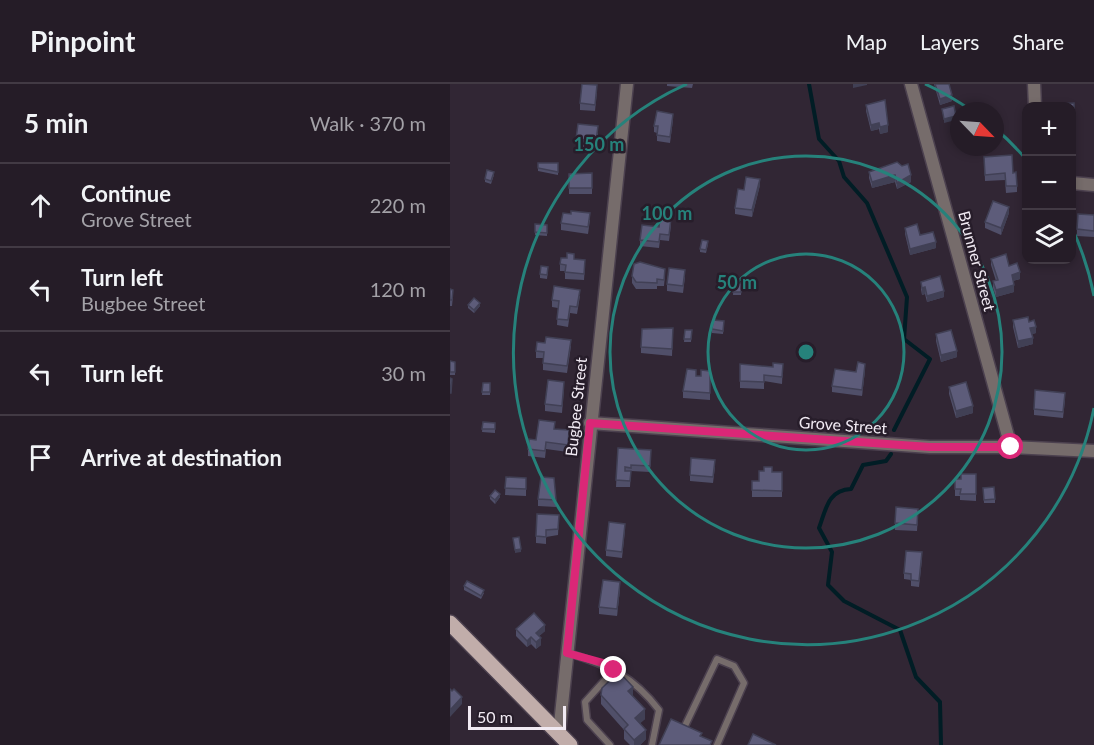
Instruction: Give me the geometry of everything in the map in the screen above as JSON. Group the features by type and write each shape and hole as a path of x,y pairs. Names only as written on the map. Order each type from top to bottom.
{"main road":[{"path":"450,622 564,739"}],"street":[{"name":"Bugbee Street","path":"564,739 567,653 627,84"},
{"name":"Brunner Street","path":"911,84 1011,447"},
{"path":"1034,84 1035,102"},
{"path":"1076,183 1094,185"},
{"name":"Grove Street","path":"590,423 930,447 1011,447 1094,451"}],"lane":[{"path":"567,653 607,664 643,689 659,710 651,745"},
{"path":"693,735 683,730 717,659 734,666 744,683 717,745"},
{"path":"610,745 587,720 585,702 614,670"}],"building":[{"path":"582,84 597,85 595,105 580,103"},
{"path":"935,84 949,84 952,95 940,99"},
{"path":"885,100 888,125 880,127 879,123 871,125 866,105"},
{"path":"950,107 950,118 944,119 942,109"},
{"path":"657,111 673,114 670,137 657,135 658,126 654,126"},
{"path":"578,124 598,126 596,141 576,139"},
{"path":"1012,155 1013,173 1016,172 1017,186 1006,186 1005,173 985,175 984,157"},
{"path":"897,162 902,166 908,164 911,175 897,183 895,175 872,182 869,172"},
{"path":"538,163 558,163 558,172 538,168"},
{"path":"487,170 494,172 491,181 485,179"},
{"path":"592,173 592,188 569,188 569,174"},
{"path":"746,177 760,179 752,210 735,208 738,189 744,190"},
{"path":"993,201 1009,207 1001,228 985,222"},
{"path":"571,211 590,213 588,227 561,223 563,213 571,214"},
{"path":"1078,214 1094,215 1094,231 1077,229"},
{"path":"660,217 671,218 669,235 660,234 659,242 640,240 642,225 659,227"},
{"path":"535,224 547,225 547,233 535,232"},
{"path":"917,224 920,235 933,232 936,242 910,249 905,228"},
{"path":"702,240 708,241 706,250 700,249"},
{"path":"567,253 574,254 574,259 585,260 584,274 565,272 566,265 560,264 561,258 567,258"},
{"path":"1006,254 1009,266 1017,263 1020,272 1012,275 1014,285 996,290 993,281 998,280 991,259"},
{"path":"640,262 665,269 664,280 657,279 657,283 636,282 632,276 634,264"},
{"path":"541,266 548,267 547,275 540,274"},
{"path":"669,268 685,270 683,286 667,284"},
{"path":"940,276 944,291 927,296 921,282"},
{"path":"734,282 742,283 741,292 733,292"},
{"path":"554,286 580,290 577,307 570,306 568,320 557,319 559,301 552,300"},
{"path":"450,289 453,290 452,300 450,300"},
{"path":"474,298 480,303 474,310 468,305"},
{"path":"1028,317 1029,322 1034,320 1036,327 1030,328 1033,338 1018,341 1013,320"},
{"path":"713,320 724,321 723,331 712,329"},
{"path":"673,328 672,349 641,347 642,329"},
{"path":"685,330 692,330 691,339 684,339"},
{"path":"951,330 957,351 941,355 936,334"},
{"path":"546,337 571,340 567,366 543,363 544,352 536,351 537,342 545,343"},
{"path":"450,361 455,362 455,372 450,372"},
{"path":"858,362 865,364 862,390 832,386 835,369 856,372"},
{"path":"773,363 783,364 782,377 764,375 764,382 740,381 740,364 773,367"},
{"path":"687,369 696,370 696,376 701,376 701,370 710,371 710,393 683,391"},
{"path":"548,380 564,382 562,406 545,404"},
{"path":"966,382 973,406 956,411 949,387"},
{"path":"483,383 490,383 490,392 482,392"},
{"path":"1035,390 1065,393 1063,412 1034,409"},
{"path":"539,420 555,422 554,429 569,430 568,445 546,442 545,451 528,449 529,439 536,440"},
{"path":"483,422 495,423 495,429 482,429"},
{"path":"618,448 651,450 650,466 625,467 625,471 631,471 630,481 616,480"},
{"path":"691,458 715,460 713,477 690,475"},
{"path":"764,467 772,467 772,472 782,472 782,491 752,490 752,481 759,481 759,471 764,471"},
{"path":"961,474 976,474 976,494 960,494 961,489 955,489 955,479 961,479"},
{"path":"506,477 526,478 526,489 505,488"},
{"path":"541,477 554,478 556,500 538,499"},
{"path":"994,487 995,499 984,500 983,488"},
{"path":"495,490 500,494 495,500 490,496"},
{"path":"896,507 918,509 917,525 895,523"},
{"path":"537,514 559,515 558,529 546,530 546,537 536,536"},
{"path":"609,522 625,524 622,552 606,550"},
{"path":"519,537 521,549 515,550 513,538"},
{"path":"906,551 922,552 919,581 911,580 911,574 904,573"},
{"path":"603,580 620,582 617,609 599,607"},
{"path":"467,581 484,590 481,596 464,586"},
{"path":"534,613 545,625 536,633 541,638 536,642 531,637 527,641 516,629"},
{"path":"619,672 633,687 628,691 645,709 635,718 646,730 634,740 624,729 628,725 601,695 602,688"},
{"path":"450,689 452,691 454,689 462,697 450,710"},
{"path":"671,719 702,733 700,736 712,741 710,745 659,745"},
{"path":"753,734 776,745 748,745"}],"waterway":[{"path":"809,84 819,139 839,161 844,177 867,203 907,297 904,339 930,359 894,430"},
{"path":"891,454 886,461 863,465 851,489 837,493 826,508 819,528 832,552 828,585 844,601 900,630 916,677 940,702 941,745"}],"route":[{"path":"614,670 607,664 567,653 590,423 930,447 1011,447"}]}
